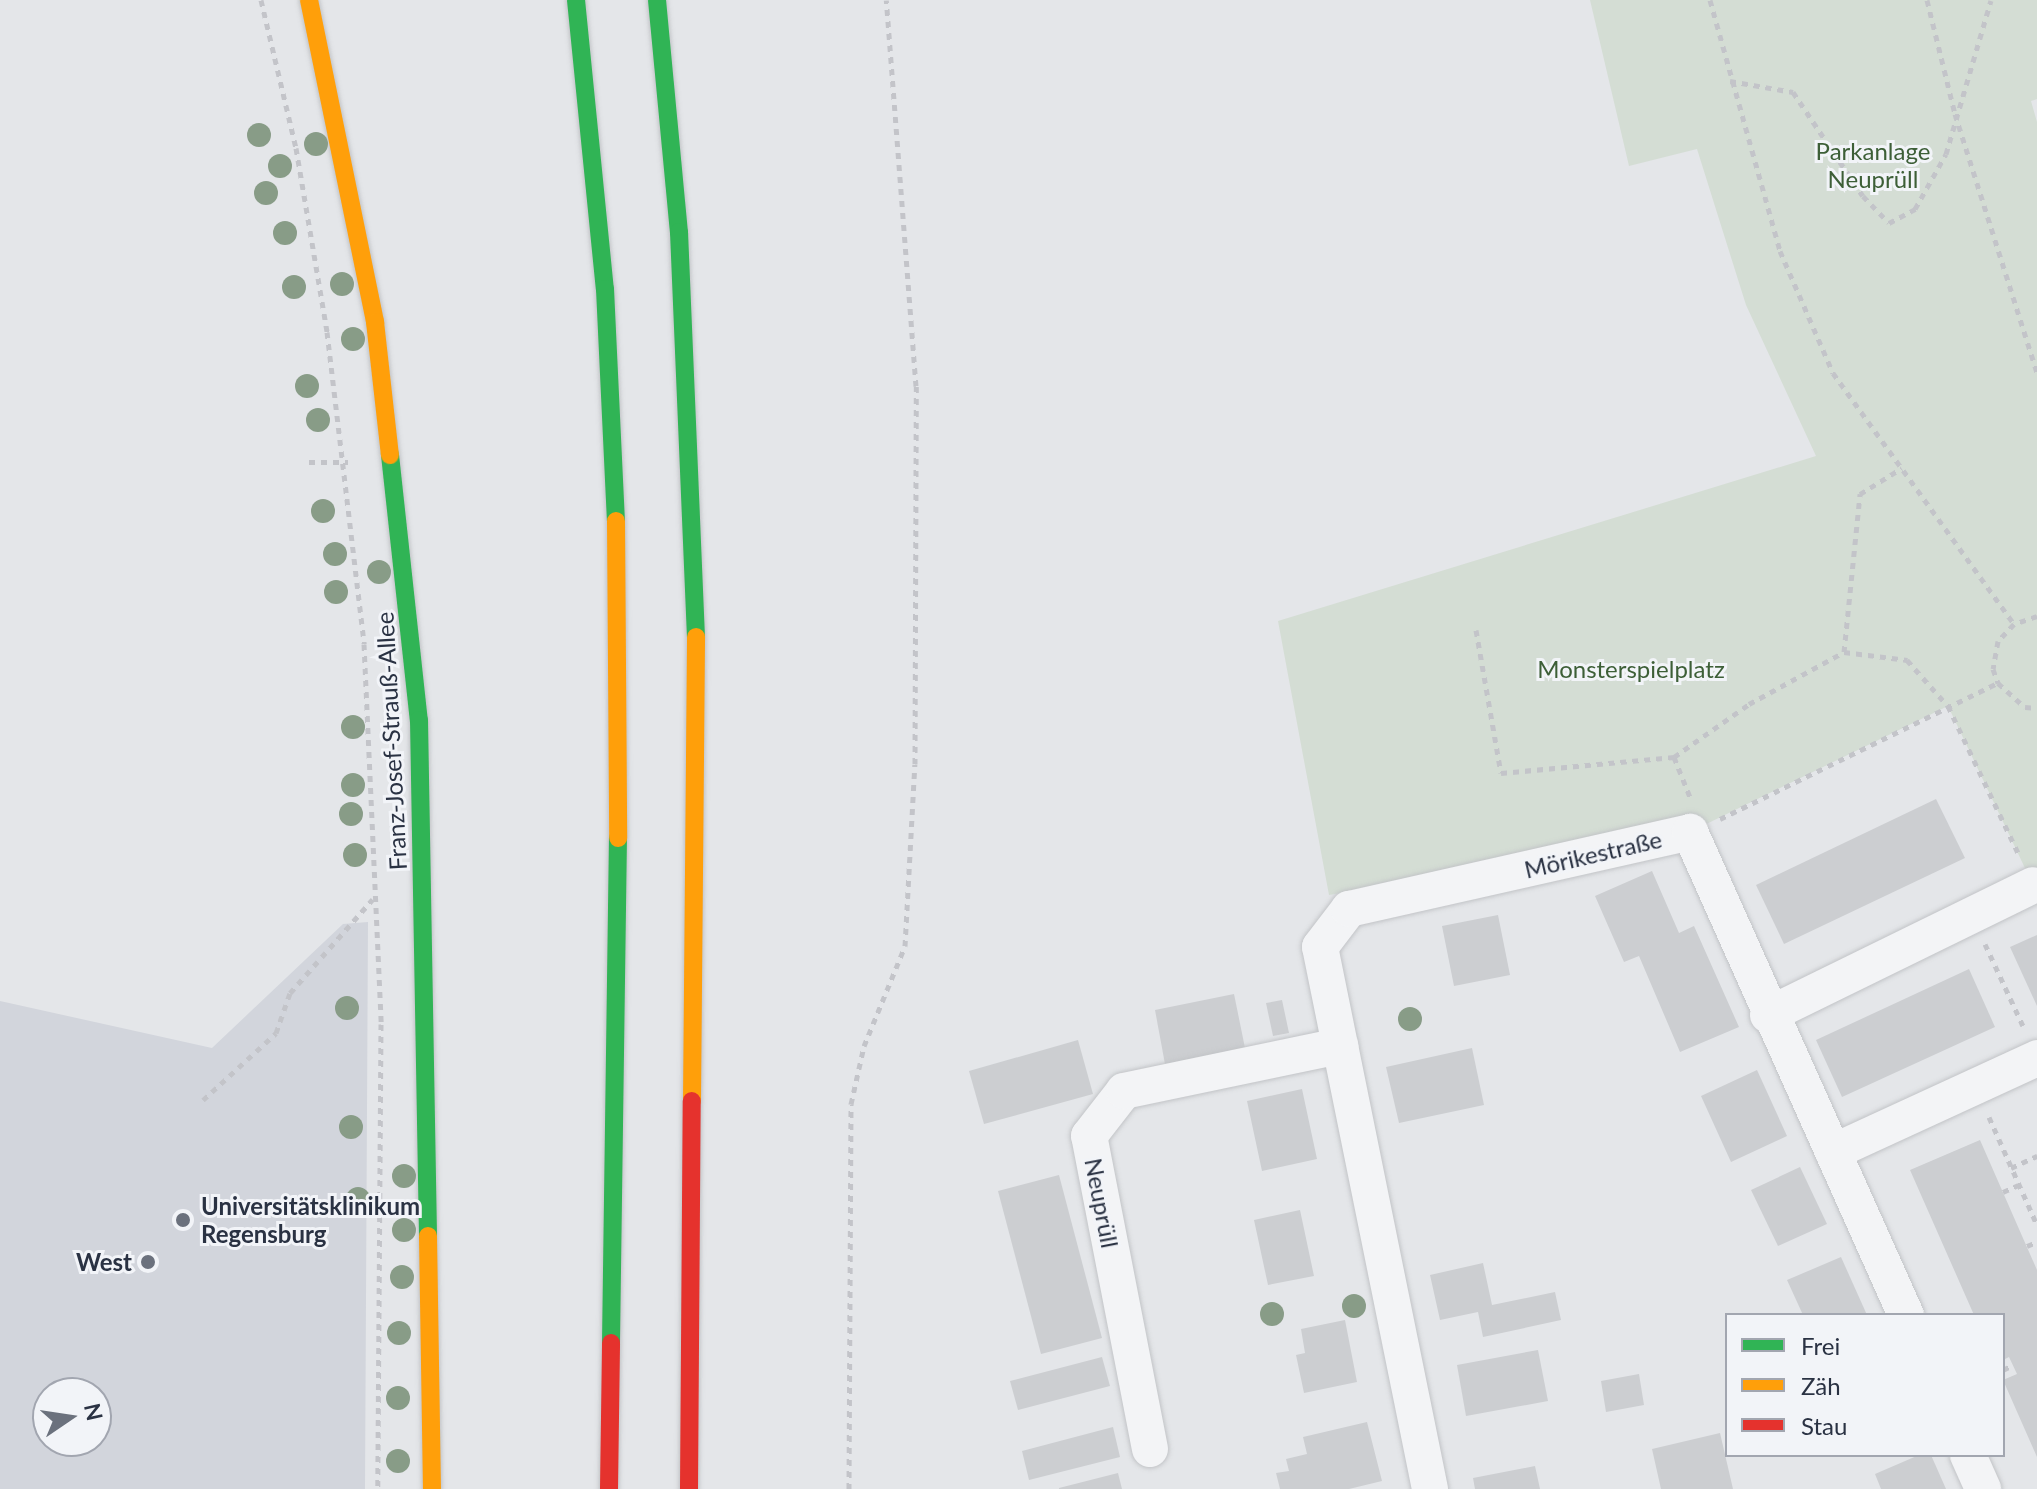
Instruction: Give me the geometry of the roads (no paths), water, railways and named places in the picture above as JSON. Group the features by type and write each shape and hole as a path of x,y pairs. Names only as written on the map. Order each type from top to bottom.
{"main road":[{"name":"Franz-Josef-Strauß-Allee","path":"309,0 375,322 419,720 432,1489"},
{"path":"576,0 605,289 616,515 620,711 609,1489"},
{"path":"657,0 679,232 696,571 689,1489"}],"street":[{"name":"Mörikestraße","path":"1340,1046 1320,947 1349,909 1690,832 1768,1015 1905,1313"},
{"path":"1768,1015 2033,885"},
{"path":"1340,1046 1430,1489"},
{"name":"Neuprüll","path":"1150,1449 1089,1136 1124,1091 1340,1046"},
{"path":"1833,1152 1976,1087 2034,1050"},
{"path":"1969,1457 1983,1489"}],"place":[{"name":"Universitätsklinikum Regensburg","path":"183,1220"},
{"name":"West","path":"148,1262"}],"park label":[{"name":"Parkanlage Neuprüll","path":"1873,165"},
{"name":"Monsterspielplatz","path":"1631,669"}]}
